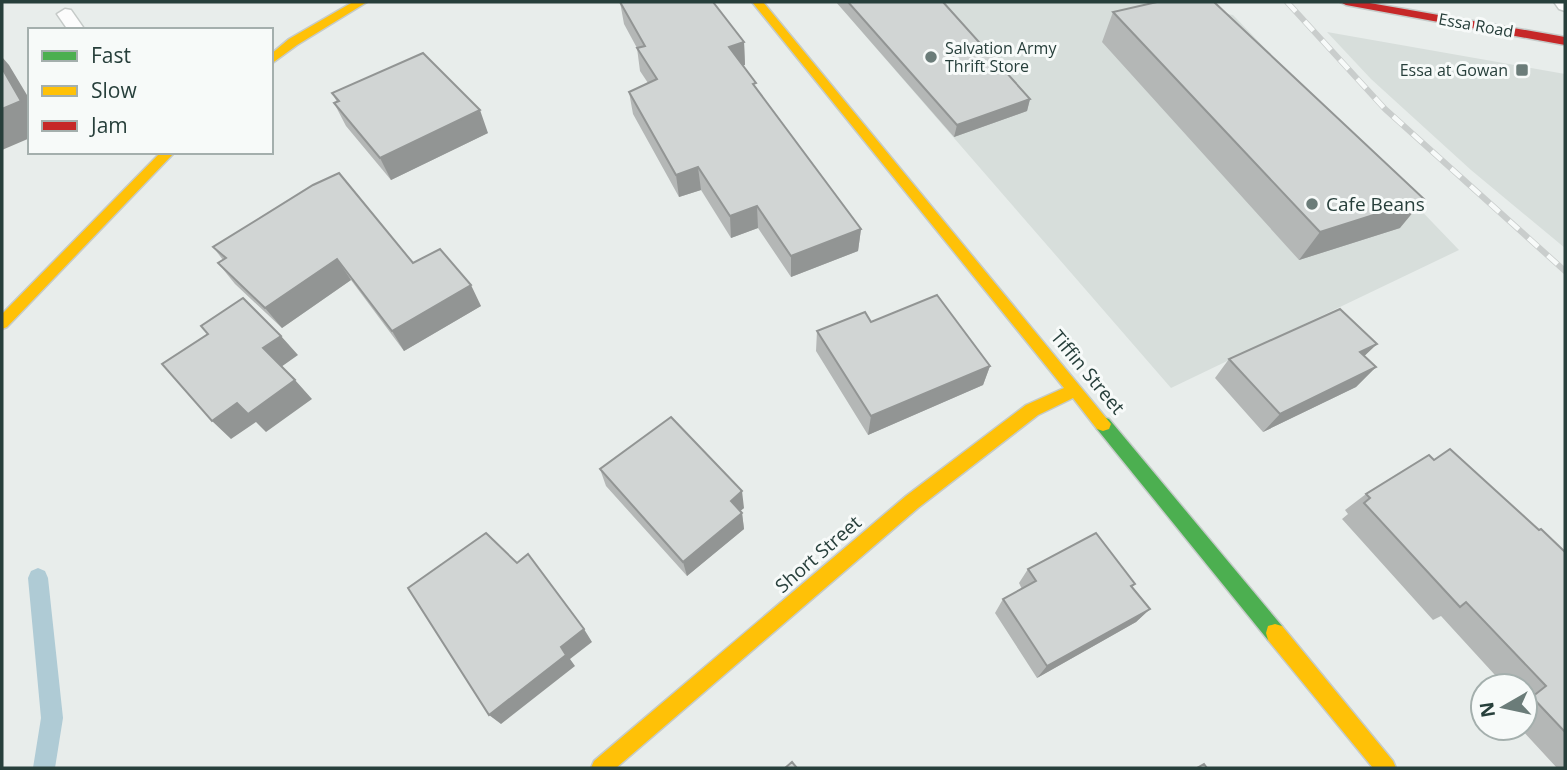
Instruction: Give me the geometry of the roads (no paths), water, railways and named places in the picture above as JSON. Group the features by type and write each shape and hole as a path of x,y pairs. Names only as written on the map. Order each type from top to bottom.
{"street":[{"path":"273,58 293,43 361,2"},
{"name":"Tiffin Street","path":"757,2 1386,768"},
{"path":"774,2 774,23"},
{"name":"Essa Road","path":"1346,2 1565,41"},
{"path":"293,43 310,12"},
{"path":"2,323 167,154"},
{"name":"Short Street","path":"601,768 912,502 1032,410 1076,390"}],"lane":[{"path":"65,14 76,28"}],"waterway":[{"path":"38,578 52,718 44,768"}],"railway":[{"path":"1287,2 1385,109 1565,271"}],"place":[{"name":"Salvation Army Thrift Store","path":"931,57"},
{"name":"Essa at Gowan","path":"1522,70"},
{"name":"Cafe Beans","path":"1312,204"}]}
